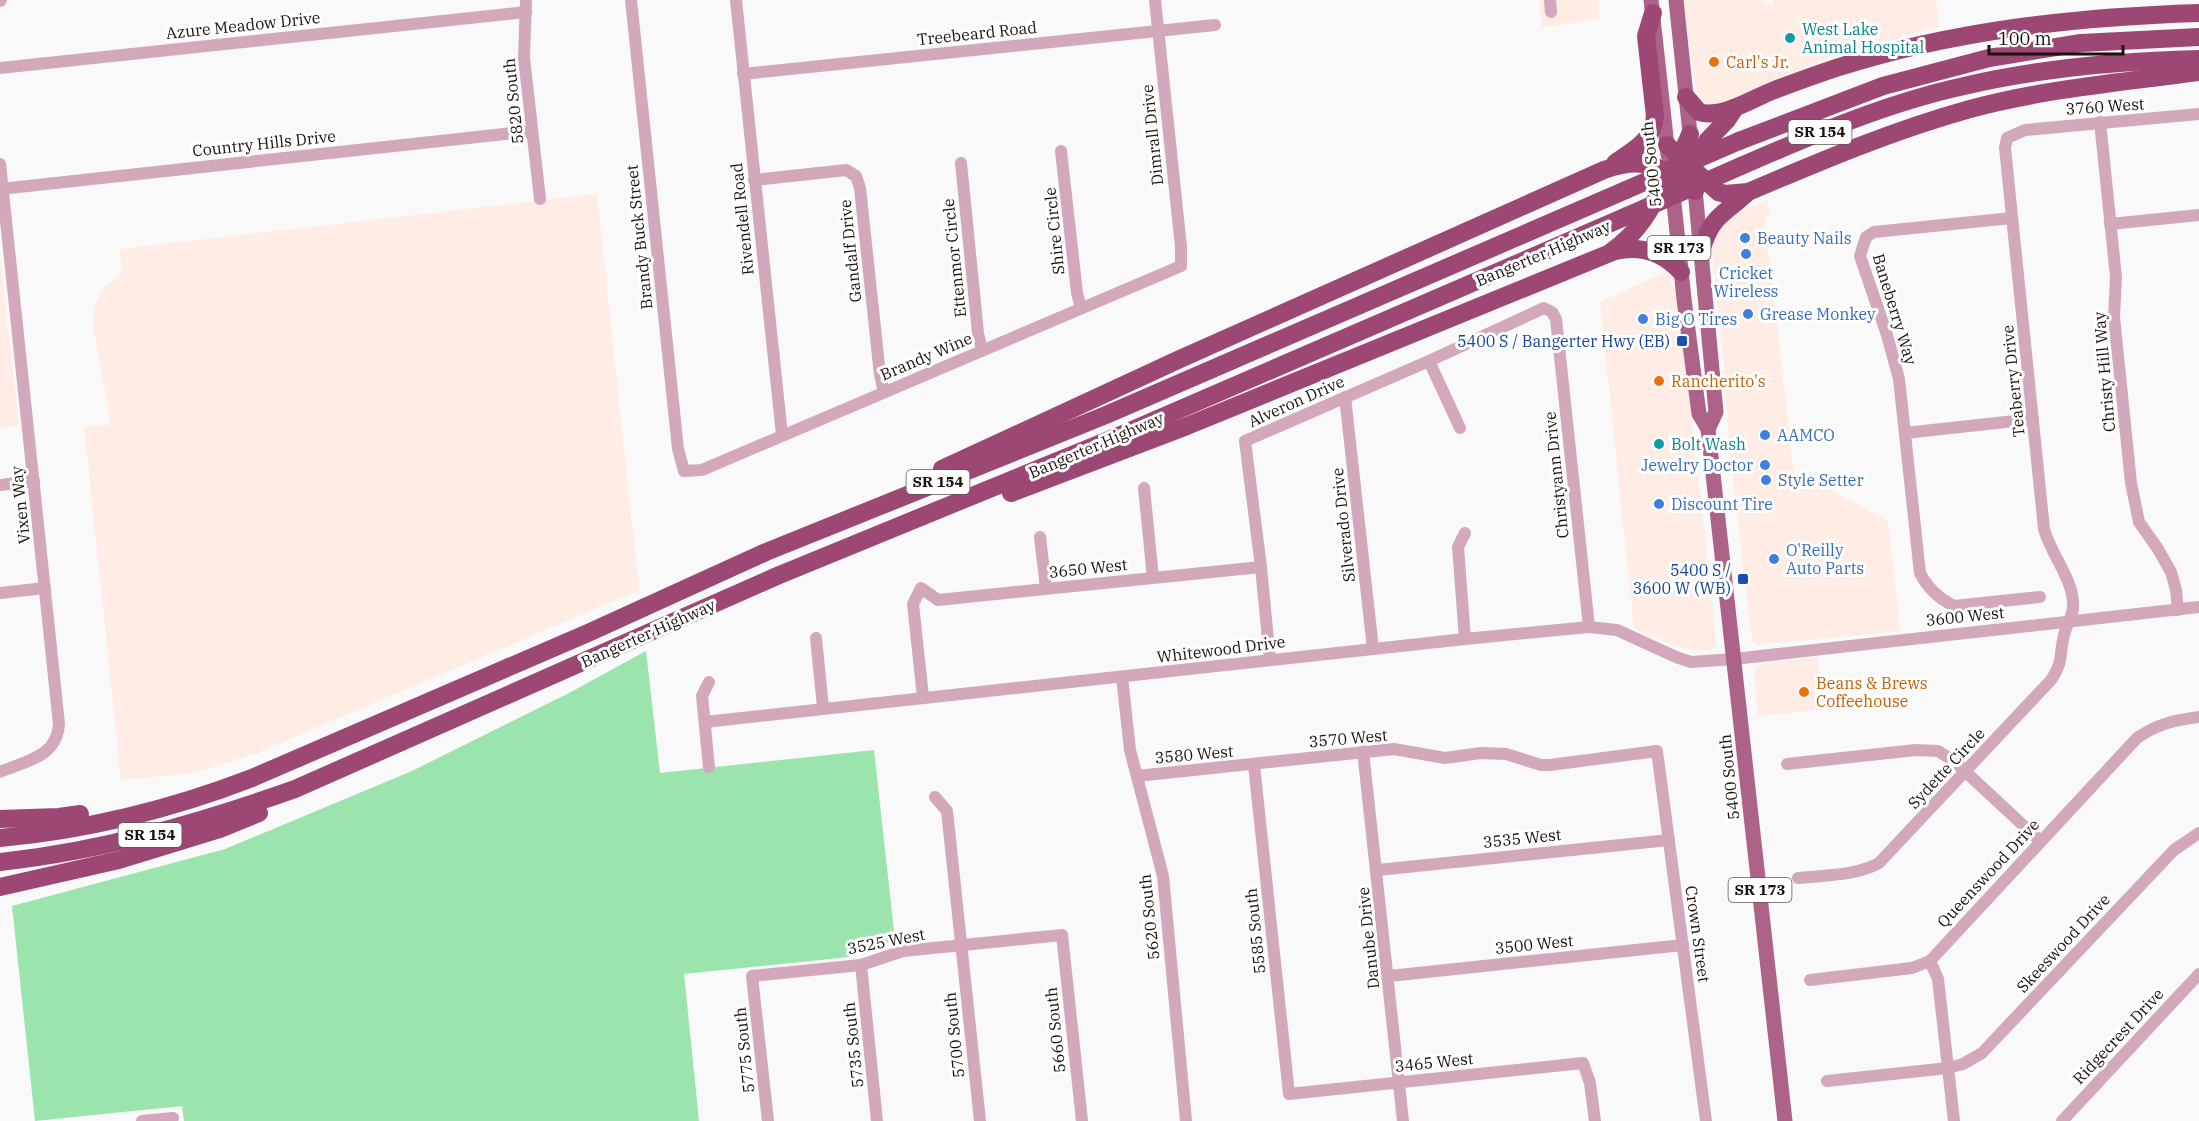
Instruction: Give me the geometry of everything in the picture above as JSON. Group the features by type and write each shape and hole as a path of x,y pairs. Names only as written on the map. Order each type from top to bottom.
{"highway":[{"path":"1604,170 1645,140 1654,126 1655,116 1646,36 1652,7"},
{"path":"1686,97 1694,109 1705,113 1735,108 1834,68 1942,39 2044,23 2199,13"},
{"name":"Bangerter Highway","path":"0,838 90,824 174,803 252,778 588,633 766,552 1106,415 1739,141 1883,86 1980,60 2030,50 2081,44 2199,37"},
{"name":"Bangerter Highway","path":"0,862 83,849 154,834 217,816 295,789 777,576 1116,437 1826,130 1901,103 1962,86 2054,69 2138,60 2199,58"},
{"path":"766,552 806,530 1180,359 1604,170 1630,162 1680,173 1707,183 1718,192 1725,194 1748,192 1919,124 1971,109 2058,91 2199,72"},
{"path":"1607,254 1640,226 1656,202 1735,108"},
{"path":"1680,173 1690,134"},
{"path":"1701,251 1715,218 1734,206 1748,192"},
{"path":"777,576 861,544 972,507 1187,426 1607,254 1624,249 1646,250 1668,259 1681,272"},
{"path":"0,887 108,863 220,829 271,807 295,789"},
{"path":"0,819 59,817 174,803"}],"main road":[{"path":"1676,0 1690,134"},
{"name":"5400 South","path":"1652,7 1680,173 1701,251 1716,412 1708,429"},
{"name":"5400 South","path":"1680,173 1681,272 1700,414 1708,429 1785,1121"}],"street":[{"name":"Brandy Buck Street","path":"631,0 678,449 684,471"},
{"name":"Rivendell Road","path":"736,0 782,435"},
{"name":"Dimrall Drive","path":"1155,0 1181,247 1181,266"},
{"name":"Azure Meadow Drive","path":"0,68 526,6"},
{"name":"5820 South","path":"526,6 524,58 540,199"},
{"name":"Treebeard Road","path":"744,74 1215,24"},
{"name":"3760 West","path":"2014,134 2025,130 2199,114"},
{"name":"Christy Hill Way","path":"2100,122 2116,277 2114,317 2131,483 2139,522 2171,572 2178,610"},
{"name":"Country Hills Drive","path":"1,189 532,131"},
{"name":"Teaberry Drive","path":"2014,134 2007,138 2005,148 2044,529 2071,590 2073,608 2068,622"},
{"name":"Shire Circle","path":"1061,151 1077,293 1081,308"},
{"name":"Ettenmor Circle","path":"960,163 978,333 982,350"},
{"name":"Vixen Way","path":"0,164 58,712 57,738 52,746 41,755 0,772"},
{"name":"Gandalf Drive","path":"754,180 846,170 856,176 860,188 880,375 884,392"},
{"path":"2110,224 2199,214"},
{"name":"Baneberry Way","path":"2012,218 1874,232 1866,237 1860,256 1887,334 1899,379 1920,573 1925,582 1944,601 1954,606 2040,597"},
{"name":"Brandy Wine","path":"684,471 702,470 1181,266"},
{"name":"Alveron Drive","path":"1270,660 1245,441 1429,361 1536,310 1544,308 1552,312 1556,319"},
{"name":"Christyann Drive","path":"1556,319 1589,627"},
{"path":"1429,361 1460,428"},
{"name":"Silverado Drive","path":"1345,397 1373,649"},
{"path":"1905,433 2033,419"},
{"path":"0,485 34,481"},
{"path":"1144,488 1152,578"},
{"path":"1465,533 1458,547 1465,639"},
{"path":"1040,537 1046,588"},
{"name":"3650 West","path":"923,697 913,604 921,588 938,600 1261,567"},
{"path":"0,593 45,588"},
{"name":"3600 West","path":"1734,659 2199,607"},
{"name":"Sydette Circle","path":"1798,878 1855,872 1867,869 1879,862 2051,680 2060,662 2063,637 2068,622"},
{"name":"Whitewood Drive","path":"705,722 823,707 1122,678 1270,660 1589,627 1617,630 1691,662 1734,659"},
{"path":"816,638 823,707"},
{"name":"5620 South","path":"1122,678 1130,750 1163,876 1186,1121"},
{"path":"709,682 702,696 709,767"},
{"name":"Queenswood Drive","path":"1930,961 2137,738 2151,728 2166,722 2199,717"},
{"name":"3570 West","path":"1254,765 1394,749 1445,758 1481,753 1499,754 1540,765 1657,751"},
{"path":"1787,764 1929,750 1946,755 2040,841"},
{"name":"Danube Drive","path":"1363,751 1378,870 1403,1121"},
{"name":"Crown Street","path":"1657,751 1706,1121"},
{"name":"3580 West","path":"1137,776 1254,765"},
{"name":"5585 South","path":"1254,765 1289,1094"},
{"name":"5700 South","path":"935,797 947,811 980,1121"},
{"name":"Skeeswood Drive","path":"1827,1081 1947,1068 1963,1064 1982,1053 2153,870 2174,850 2199,833"},
{"name":"3535 West","path":"1378,870 1669,840"},
{"name":"3525 West","path":"752,976 861,964 895,953 1062,935"},
{"name":"5660 South","path":"1062,935 1082,1121"},
{"name":"3500 West","path":"1389,976 1683,945"},
{"path":"1810,980 1912,968 1930,961 1938,978 1954,1121"},
{"name":"5735 South","path":"861,964 878,1121"},
{"name":"Ridgecrest Drive","path":"2062,1121 2199,974"},
{"name":"5775 South","path":"752,976 768,1121"},
{"name":"3465 West","path":"1289,1094 1583,1063 1590,1083 1595,1121"},
{"path":"142,1121 173,1118"}],"shaded area":[{"path":"1539,0 1598,0 1599,19 1542,28"},
{"path":"1683,0 1765,0 1772,6 1774,0 1936,0 1939,27 1850,51 1780,77 1718,105 1707,106 1698,94 1695,84"},
{"path":"597,194 639,590 257,753 195,773 121,780 84,427 111,424 93,327 95,304 104,287 122,272 119,249"},
{"path":"1768,199 1769,215 1765,221 1794,474 1888,521 1900,631 1757,645 1752,641 1729,443 1722,346 1711,246 1724,220"},
{"path":"0,257 19,425 0,428"},
{"path":"1668,271 1676,297 1682,338 1702,509 1716,643 1715,647 1710,650 1697,651 1681,648 1634,629 1600,302"},
{"path":"1818,657 1824,709 1758,716 1754,673 1757,666 1765,663"}],"green space":[{"path":"646,651 660,773 874,750 895,940 867,950 849,952 849,957 684,974 699,1121 184,1121 182,1106 35,1121 12,906 225,849 412,771 569,693"}],"place":[{"name":"West Lake Animal Hospital","path":"1790,38"},
{"name":"Carl's Jr.","path":"1714,62"},
{"name":"Beauty Nails","path":"1745,238"},
{"name":"Cricket Wireless","path":"1746,254"},
{"name":"Grease Monkey","path":"1748,314"},
{"name":"Big O Tires","path":"1643,319"},
{"name":"5400 S / Bangerter Hwy (EB)","path":"1682,341"},
{"name":"Rancherito's","path":"1659,381"},
{"name":"AAMCO","path":"1765,435"},
{"name":"Bolt Wash","path":"1659,444"},
{"name":"Jewelry Doctor","path":"1765,465"},
{"name":"Style Setter","path":"1766,480"},
{"name":"Discount Tire","path":"1659,504"},
{"name":"O'Reilly Auto Parts","path":"1774,559"},
{"name":"5400 S / 3600 W (WB)","path":"1743,579"},
{"name":"Beans & Brews Coffeehouse","path":"1804,692"}]}
